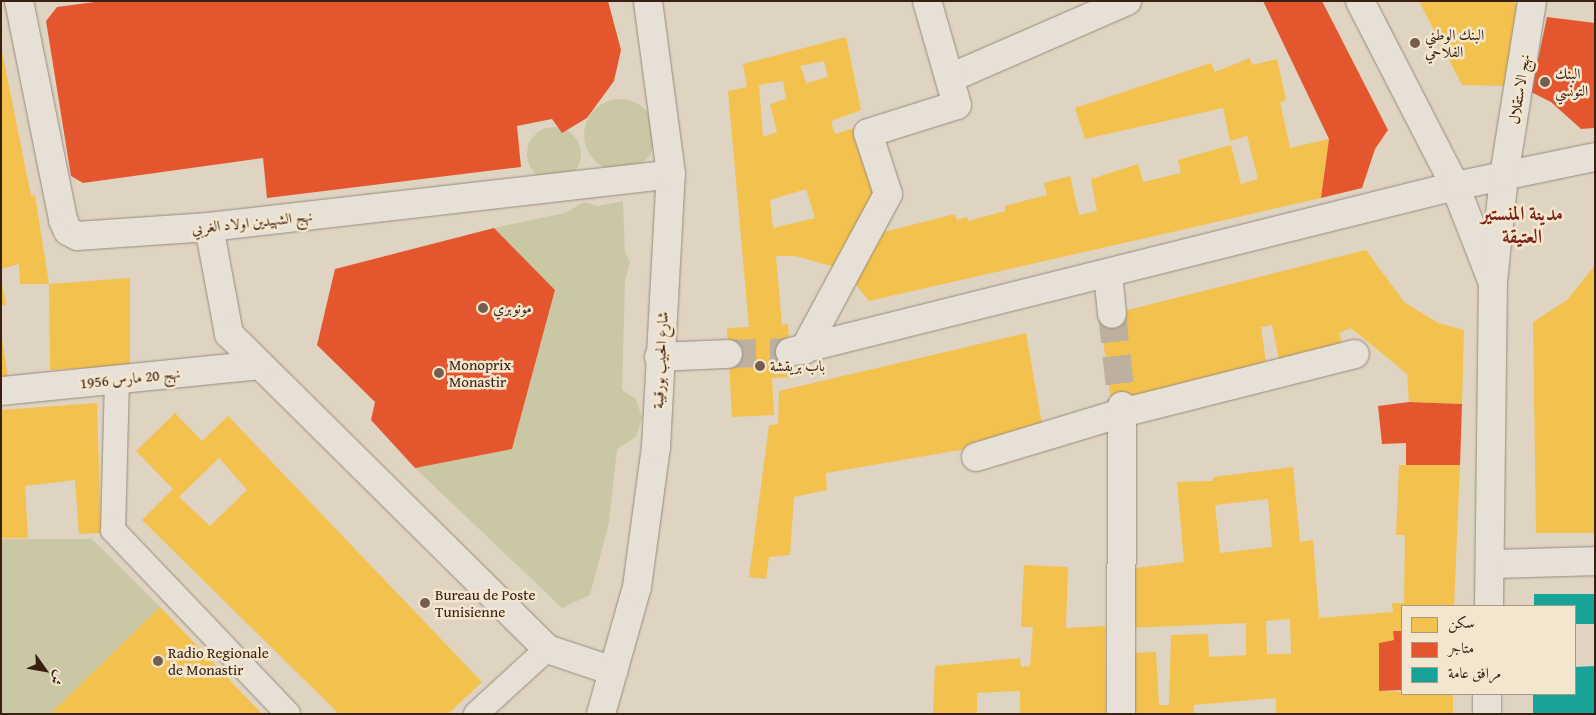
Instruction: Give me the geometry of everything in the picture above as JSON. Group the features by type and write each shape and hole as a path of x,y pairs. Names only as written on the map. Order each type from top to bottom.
{"street":[{"name":"نهج الشهيدين اولاد الغربي","path":"19,1 68,231 83,237 209,228 671,174"},
{"name":"شارع الحبيب بورقيبة","path":"602,714 637,587 656,447 659,357 671,174 648,1"},
{"path":"927,1 957,105 868,133 888,194 797,351 1455,186 1595,157"},
{"path":"950,78 1127,1"},
{"path":"1360,1 1455,186 1493,282"},
{"name":"نهج الاستقلال","path":"1489,605 1493,282 1504,176 1532,1"},
{"path":"209,228 229,334 547,649 614,672"},
{"path":"1108,274 1112,314"},
{"path":"659,357 728,354"},
{"path":"976,457 1122,409 1355,354"},
{"name":"نهج 20 مارس 1956","path":"1,391 260,365"},
{"path":"1121,714 1122,409"},
{"path":"1490,564 1595,561"},
{"path":"1487,695 1487,714"}],"lane":[{"path":"117,379 113,530 288,714"},
{"path":"476,714 547,649"}],"shaded area":[{"path":"627,99 646,109 654,121 656,135 654,149 646,161 634,169 613,171 594,161 586,149 584,128 594,109 606,101"},
{"path":"554,127 564,129 573,135 579,144 581,154 579,164 573,173 564,179 554,181 544,179 535,173 529,164 527,154 529,144 535,135 544,129"},
{"path":"623,201 625,252 630,262 625,281 622,390 636,399 642,418 636,437 617,449 609,523 590,595 562,608 415,468 512,449 555,290 494,228 565,213 584,202 598,206"},
{"path":"1,539 92,539 160,607 50,714 1,714"}],"building: سكن":[{"path":"1419,1 1514,1 1520,16 1511,86 1462,85"},
{"path":"846,37 861,110 831,121 835,134 857,127 879,202 838,268 795,256 776,256 782,325 788,324 791,377 772,378 774,415 732,417 727,328 749,327 728,91 747,87 743,64","holes":["824,61 828,77 807,83 810,92 800,66","783,81 786,99 770,104 777,132 763,137 759,85","806,189 815,218 773,228 770,200"]},
{"path":"2,51 31,196 35,195 49,284 20,284 19,264 1,269"},
{"path":"1250,58 1252,65 1277,59 1286,100 1280,102 1290,148 1329,139 1321,198 869,301 852,280 880,233 955,214 957,220 967,217 968,221 1005,211 1005,206 1047,195 1044,183 1070,176 1079,215 1097,211 1091,179 1138,164 1143,182 1181,173 1178,160 1231,145 1241,184 1258,179 1247,136 1230,141 1223,108 1085,139 1075,108 1211,63 1215,72"},
{"path":"1366,250 1404,302 1438,323 1464,330 1462,404 1409,402 1407,374 1351,328 1339,333 1344,349 1281,369 1272,325 1261,327 1267,370 1112,408 1100,317"},
{"path":"1595,265 1595,533 1536,533 1533,322 1567,300"},
{"path":"130,278 130,366 50,370 49,284"},
{"path":"1,283 6,305 1,306"},
{"path":"1,331 8,378 1,379"},
{"path":"1026,333 1043,430 966,449 826,473 827,490 794,497 790,555 769,557 766,579 749,577 769,425 778,424 779,391"},
{"path":"97,403 101,533 79,534 75,480 25,486 28,538 1,538 1,410"},
{"path":"175,413 202,441 228,416 482,682 448,714 339,714 142,520 173,489 136,451","holes":["219,458 247,490 210,526 179,497"]},
{"path":"1399,465 1460,465 1454,605 1401,605 1401,631 1393,631 1394,640 1379,643 1379,691 1401,692 1401,695 1453,695 1453,714 1276,714 1276,698 1194,705 1194,714 1129,714 1131,653 1156,652 1159,705 1169,705 1171,635 1208,634 1209,657 1246,655 1246,623 1127,628 1128,569 1184,562 1177,482 1213,481 1213,477 1293,467 1300,542 1313,540 1319,618 1393,612 1392,603 1404,603 1405,535 1396,535","holes":["1268,499 1272,547 1220,553 1215,505","1290,619 1291,654 1267,654 1266,621"]},
{"path":"1024,565 1068,567 1066,628 1105,626 1106,714 1020,714 1020,691 977,693 977,714 933,714 935,666 1020,658 1021,667 1030,666 1033,627 1021,627"},
{"name":"Radio Regionale de Monastir","path":"160,607 262,714 50,714"}],"building: متاجر":[{"path":"102,1 608,1 621,50 614,81 587,118 562,133 552,119 517,126 521,167 267,198 263,158 83,183 71,176 46,21 57,7"},
{"path":"1263,1 1322,1 1388,130 1375,149 1362,188 1321,198 1329,139"},
{"path":"1547,17 1595,23 1595,128 1581,129 1551,102 1531,92"},
{"name":"Monoprix Monastir","path":"494,228 555,290 512,449 415,468 371,420 375,402 317,345 335,269"},
{"path":"1409,402 1462,404 1460,465 1406,465 1406,443 1382,444 1378,406"},
{"path":"1393,631 1401,631 1401,690 1379,691 1379,643 1394,640"}],"building: مرافق عامة":[{"path":"1534,594 1595,594 1595,624 1576,624 1576,605 1534,605"},
{"path":"1595,666 1595,714 1533,714 1533,695 1576,695 1576,667"}],"tunnel":[{"path":"1112,314 1122,406"},
{"path":"728,354 790,352"}],"place":[{"name":"البنك الوطني الفلاحي","path":"1415,43"},
{"name":"البنك التونسي","path":"1545,82"},
{"name":"مونوبري","path":"483,308"},
{"name":"باب بريقشة","path":"760,366"},
{"name":"Monoprix Monastir","path":"439,373"},
{"name":"Bureau de Poste Tunisienne","path":"425,603"},
{"name":"Radio Regionale de Monastir","path":"158,661"}],"district":[{"name":"مدينة المنستير العتيقة","path":"1522,224"}]}
